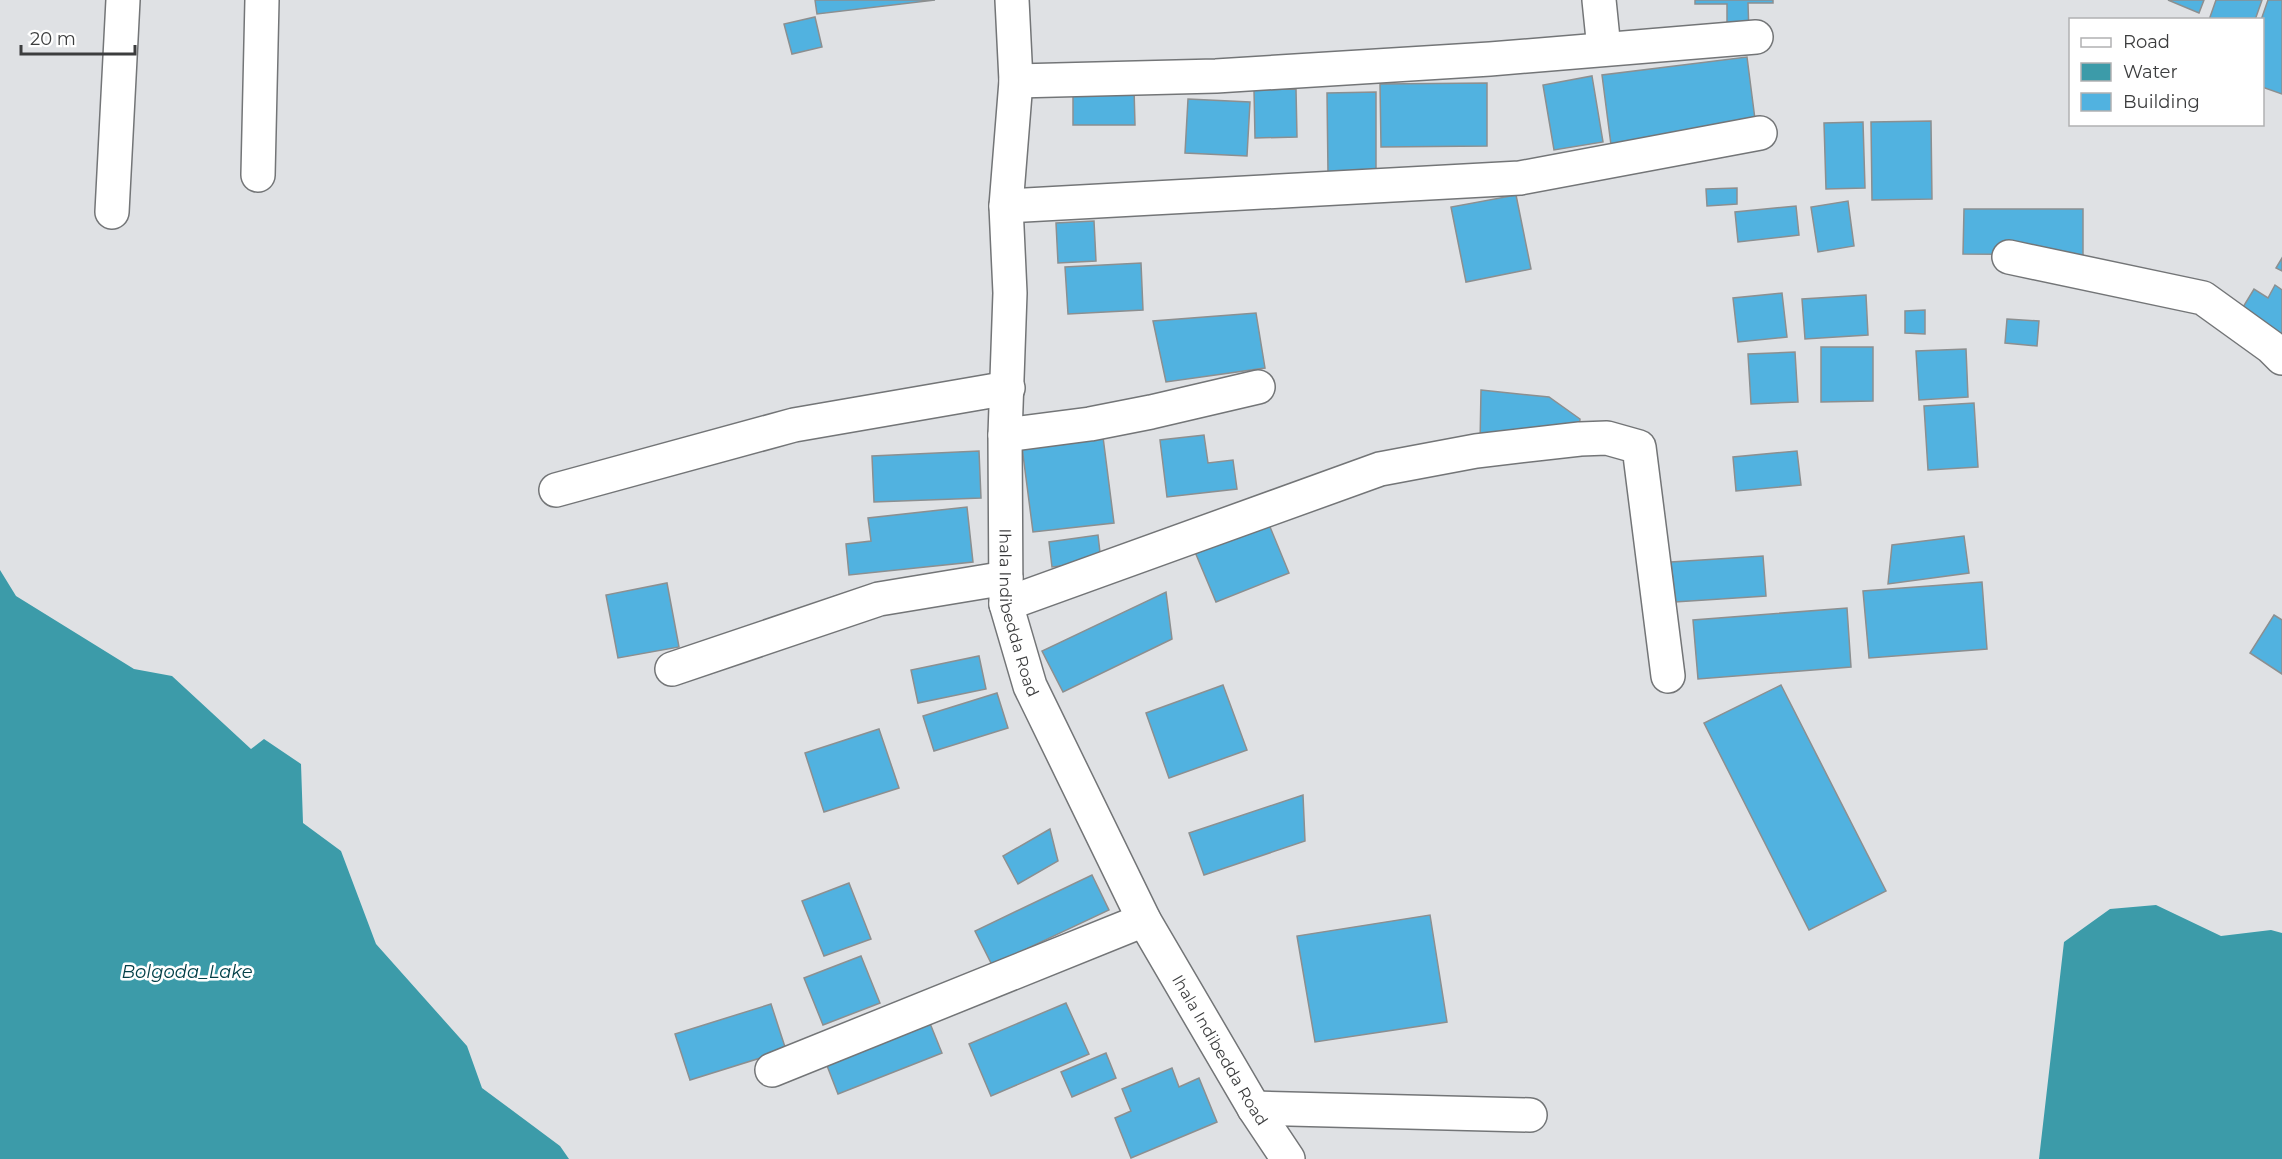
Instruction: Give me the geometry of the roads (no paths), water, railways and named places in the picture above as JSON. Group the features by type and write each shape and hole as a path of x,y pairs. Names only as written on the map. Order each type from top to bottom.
{"street":[{"path":"112,213 123,0"},
{"path":"258,175 262,0"},
{"name":"Ihala Indibedda Road","path":"1012,0 1016,81 1006,206 1010,293 1005,435 1006,591 1030,686 1144,920 1254,1108 1288,1159"},
{"path":"1599,0 1604,49"},
{"path":"1016,81 1216,76 1490,59 1756,37"},
{"path":"1006,206 1520,178 1760,133"},
{"path":"2009,257 2203,298 2271,347 2282,358"},
{"path":"1005,435 1090,424 1258,387"},
{"path":"556,490 794,424 1008,388"},
{"path":"672,669 879,599 1006,591 1380,469 1476,450 1607,438 1639,447 1668,676"},
{"path":"772,1070 1144,920"},
{"path":"1254,1108 1530,1114"}],"water":[{"name":"Bolgoda_Lake","path":"0,570 16,596 134,669 172,676 251,749 264,739 301,764 303,823 341,851 376,944 467,1046 482,1088 560,1146 569,1159 0,1159"},
{"path":"2156,905 2221,936 2271,930 2282,933 2282,1159 2039,1159 2064,942 2110,909"}]}
